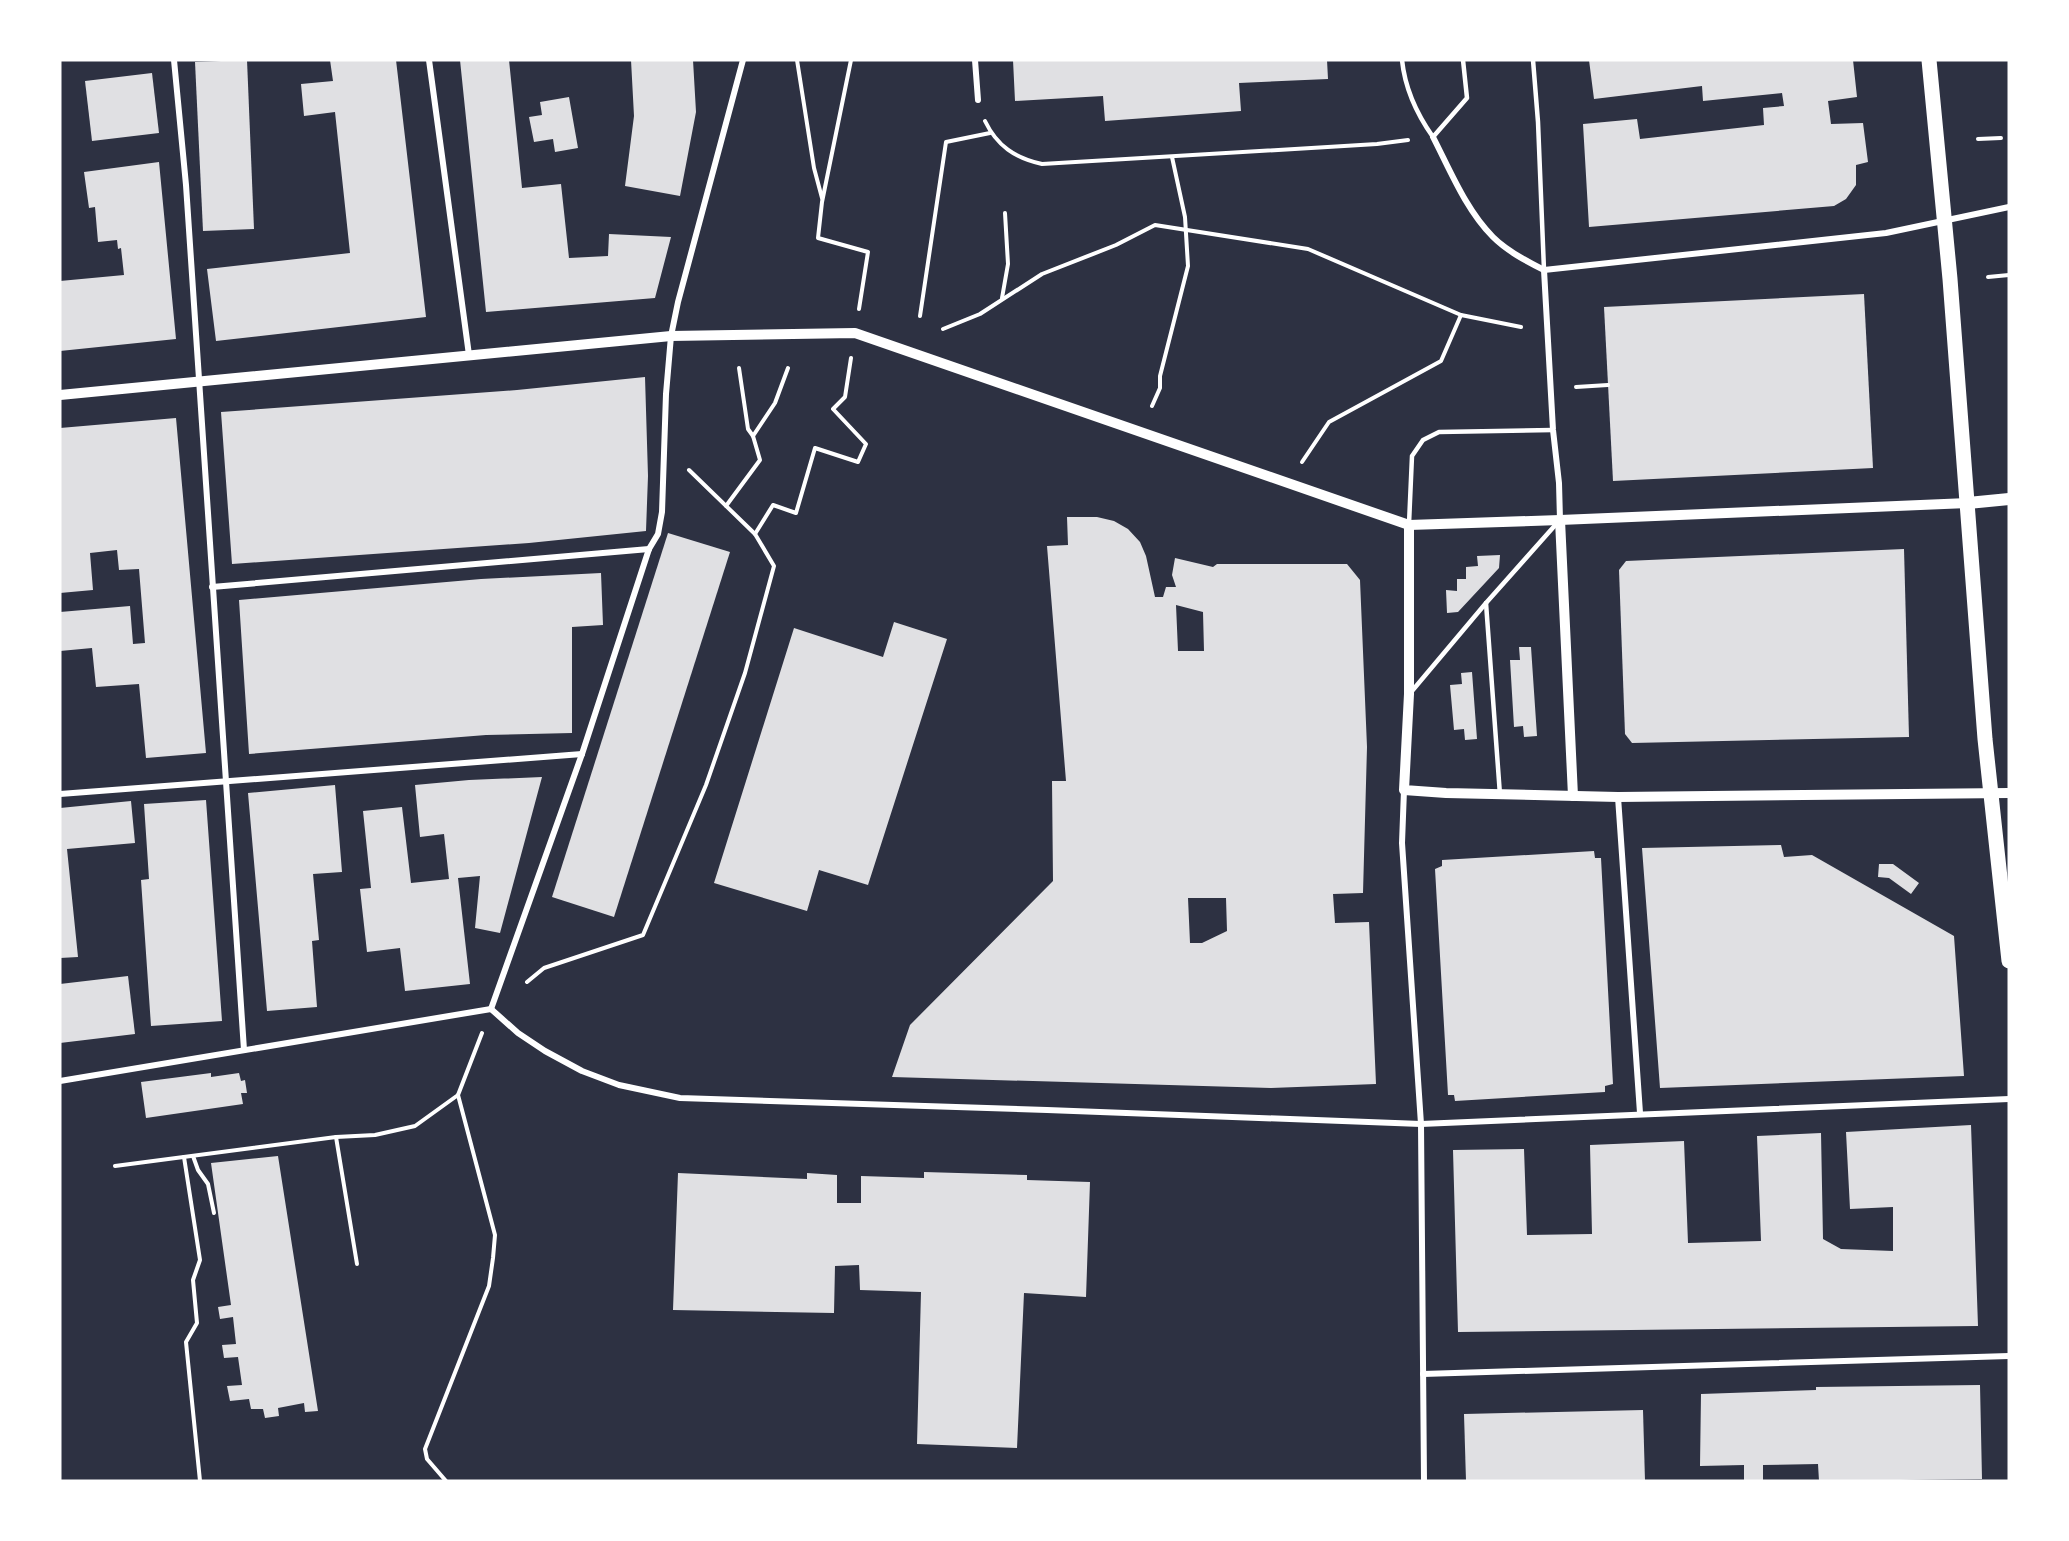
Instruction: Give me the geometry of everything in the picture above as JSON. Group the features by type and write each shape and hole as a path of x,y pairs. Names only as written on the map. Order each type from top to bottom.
{"main road":[{"path":"1929,60 1968,503 1985,739 2009,961"},
{"path":"1968,503 2009,499"}],"street":[{"path":"174,60 186,185 244,1050"},
{"path":"429,60 469,355"},
{"path":"491,1009 582,754 649,549 658,534 662,512 666,394 671,336 678,302 743,60"},
{"path":"975,60 978,100"},
{"path":"1433,137 1459,188 1492,236 1508,249 1544,270 1886,233 2009,207"},
{"path":"1544,270 1553,430 1559,483 1573,796"},
{"path":"60,395 671,336 855,333 1409,525 1968,503"},
{"path":"1409,525 1409,694 1402,843 1421,1124 1424,1481"},
{"path":"212,587 649,549"},
{"path":"60,794 582,754"},
{"path":"1404,790 1573,796 2009,793"},
{"path":"1618,796 1641,1113"},
{"path":"60,1080 491,1009"},
{"path":"491,1009 518,1033 582,1071 619,1085 680,1098 1421,1124 2009,1099"},
{"path":"1423,1374 2009,1356"}],"lane":[{"path":"1402,60 1404,79 1415,109 1433,137 1467,98 1463,60"},
{"path":"1533,60 1544,270"},
{"path":"1409,525 1412,456 1423,440 1439,432 1553,430"},
{"path":"1409,694 1560,520"},
{"path":"1486,603 1500,795"}],"path":[{"path":"797,60 814,168 822,202"},
{"path":"851,60 822,202 818,238 868,252"},
{"path":"978,100 990,133 1001,146 1014,156 1042,164 1377,144 1433,137"},
{"path":"920,316 946,142 990,133"},
{"path":"1978,139 2001,138"},
{"path":"1152,405 1160,388 1160,376 1188,266 1187,230 1172,157"},
{"path":"1002,299 1008,264 1005,213"},
{"path":"943,329 980,314 1042,274 1116,245 1155,225 1308,249 1461,315 1521,327"},
{"path":"1988,276 2009,276"},
{"path":"1302,462 1329,423 1441,361 1461,315"},
{"path":"753,436 775,403 788,368"},
{"path":"726,506 760,460 753,436 748,429 739,369"},
{"path":"1576,387 1608,385"},
{"path":"755,534 773,505 796,513 814,448 858,462 866,444 833,409 845,397"},
{"path":"115,1166 336,1137 375,1136 415,1126 458,1095 491,1009 544,968 643,935 706,785 745,673 774,566 755,534 689,470"},
{"path":"446,1481 427,1459 425,1449 489,1286 495,1235 458,1095"},
{"path":"336,1137 357,1264"},
{"path":"193,1156 198,1170 208,1184 214,1213"},
{"path":"184,1157 200,1260 193,1280 197,1323 186,1342 200,1481"}],"building":[{"path":"247,60 254,229 203,231 195,62"},
{"path":"330,60 396,60 426,317 216,341 207,269 350,253 335,112 304,116 301,84 333,81"},
{"path":"460,60 509,60 522,188 561,184 569,258 608,256 609,234 671,237 655,298 486,312"},
{"path":"631,60 693,60 696,112 680,196 625,186 634,116"},
{"path":"1013,60 1327,60 1328,79 1239,83 1241,111 1105,121 1103,96 1015,101"},
{"path":"1589,60 1853,60 1857,97 1828,101 1831,124 1863,123 1868,162 1856,165 1856,185 1846,199 1834,206 1589,227 1583,124 1637,119 1640,139 1764,125 1763,108 1784,106 1782,93 1703,101 1702,86 1594,99"},
{"path":"152,73 159,133 92,141 85,81"},
{"path":"569,97 578,148 555,152 553,139 534,142 529,117 542,115 540,102"},
{"path":"159,162 176,339 60,351 60,281 124,275 121,248 118,249 117,240 98,242 95,207 89,208 84,172"},
{"path":"1864,294 1873,468 1613,481 1604,307"},
{"path":"645,377 648,476 646,531 529,543 232,564 221,412 517,390"},
{"path":"176,418 206,753 146,758 139,684 96,687 92,648 60,651 60,612 130,606 133,644 145,643 139,569 119,570 117,550 90,553 93,590 60,593 60,428"},
{"path":"1067,517 1097,517 1114,521 1128,529 1140,542 1146,556 1155,597 1163,597 1166,587 1176,587 1172,575 1175,558 1213,567 1217,564 1347,564 1360,580 1367,747 1363,893 1333,894 1335,923 1369,922 1376,1084 1271,1088 892,1077 910,1025 1053,881 1052,781 1066,781 1047,546 1068,545","holes":["1176,605 1203,612 1204,651 1178,651","1188,898 1226,898 1227,931 1202,943 1190,943"]},
{"path":"668,533 730,552 614,917 552,897"},
{"path":"1904,549 1909,737 1632,743 1625,734 1619,570 1626,561"},
{"path":"1500,555 1499,568 1458,612 1447,613 1446,590 1457,591 1457,579 1466,579 1466,567 1478,566 1477,556"},
{"path":"601,573 603,625 572,627 572,733 486,735 249,754 239,600 481,579"},
{"path":"894,622 947,639 868,885 819,870 807,911 714,883 794,628 883,657"},
{"path":"1519,647 1531,647 1537,736 1524,737 1523,726 1514,727 1510,660 1520,660"},
{"path":"1472,672 1477,739 1465,740 1464,729 1454,730 1450,685 1462,684 1461,673"},
{"path":"542,777 500,933 475,928 480,876 458,878 470,984 405,991 400,948 367,952 360,889 371,888 363,811 402,807 411,883 449,879 444,834 420,837 415,785"},
{"path":"335,785 342,872 313,874 319,940 312,941 317,1007 267,1011 248,793"},
{"path":"206,800 222,1021 151,1026 141,880 149,879 144,804"},
{"path":"131,801 135,843 67,849 78,957 60,958 60,808"},
{"path":"1781,845 1784,857 1812,855 1954,936 1964,1076 1660,1088 1642,848"},
{"path":"1594,851 1595,858 1601,858 1613,1084 1605,1086 1605,1092 1455,1101 1454,1095 1448,1095 1435,869 1442,866 1442,860"},
{"path":"1879,864 1893,864 1919,883 1911,894 1889,878 1878,877"},
{"path":"128,976 135,1034 60,1043 60,984"},
{"path":"211,1073 211,1077 239,1073 241,1081 245,1080 247,1093 241,1093 243,1104 146,1118 141,1082"},
{"path":"1971,1125 1978,1326 1458,1332 1453,1150 1524,1149 1527,1235 1592,1234 1590,1145 1684,1141 1688,1243 1761,1241 1757,1136 1821,1133 1823,1239 1841,1249 1893,1251 1893,1207 1850,1209 1846,1132"},
{"path":"278,1156 318,1411 305,1412 304,1403 278,1408 279,1416 265,1418 263,1409 251,1409 249,1399 230,1401 227,1386 242,1385 238,1357 224,1358 222,1345 236,1344 233,1317 220,1319 218,1307 231,1305 211,1163"},
{"path":"924,1172 1027,1175 1027,1180 1090,1182 1086,1297 1024,1293 1017,1448 917,1444 921,1292 860,1290 859,1265 835,1266 834,1313 673,1310 678,1173 807,1179 807,1173 837,1175 837,1203 861,1203 861,1176 924,1178"},
{"path":"1980,1385 1982,1479 1819,1481 1818,1464 1763,1465 1763,1481 1744,1481 1744,1465 1700,1466 1701,1394 1816,1390 1816,1387"},
{"path":"1643,1410 1645,1481 1466,1481 1464,1414"}]}
